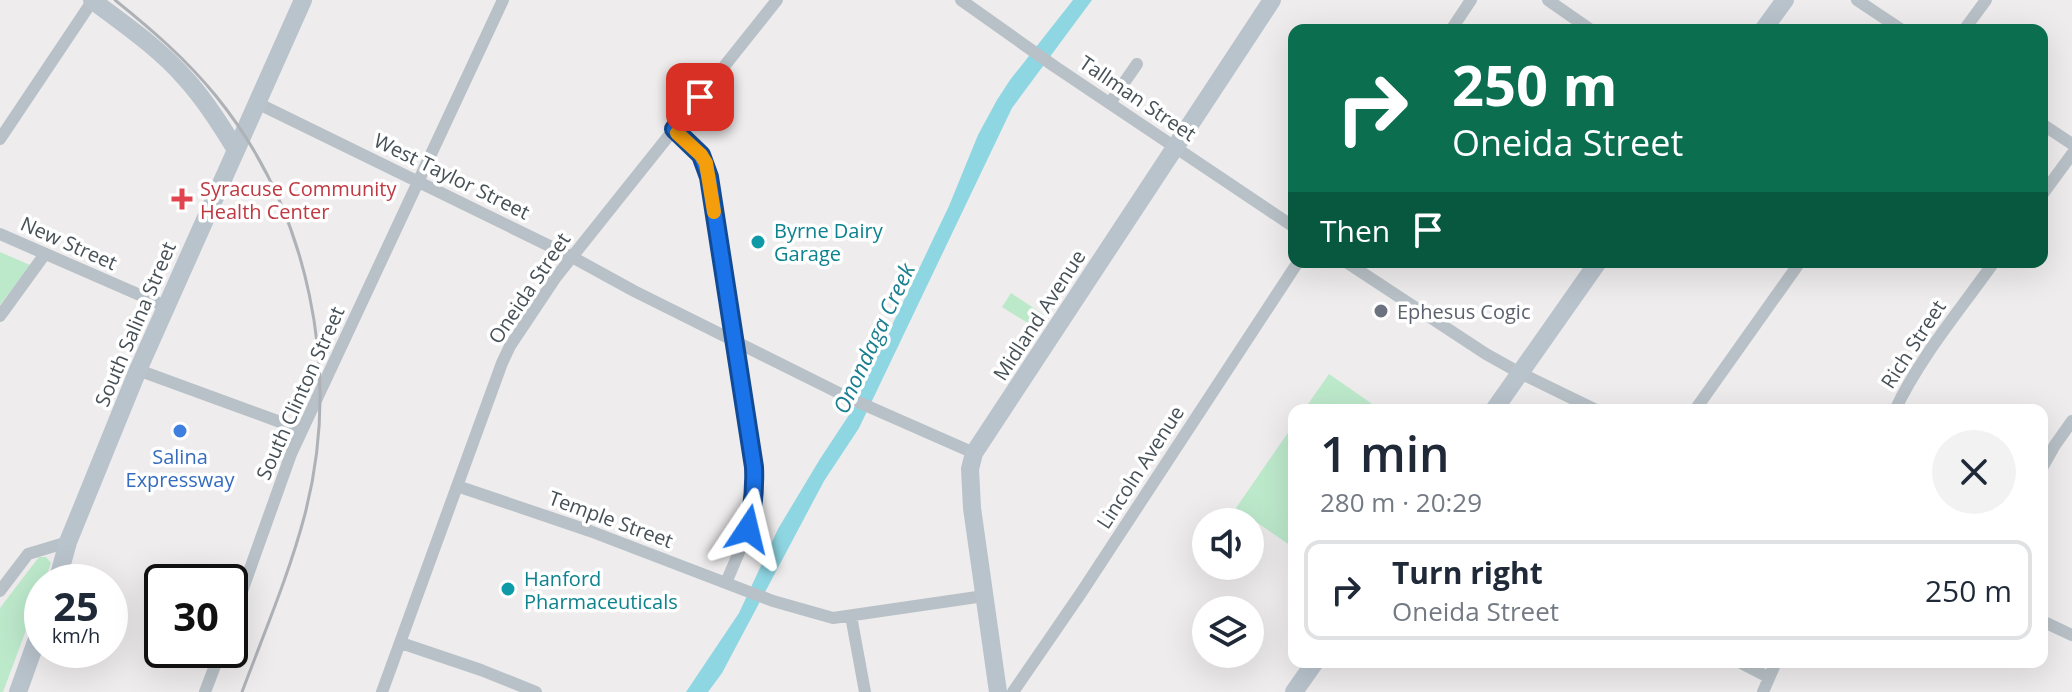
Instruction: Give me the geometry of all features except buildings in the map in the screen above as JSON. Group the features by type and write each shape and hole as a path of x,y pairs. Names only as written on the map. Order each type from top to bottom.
{"street":[{"path":"0,139 92,0 154,47 186,78 215,115 236,150"},
{"name":"South Salina Street","path":"62,564 68,542 165,306 303,0"},
{"name":"South Clinton Street","path":"248,575 291,454 503,0"},
{"name":"Oneida Street","path":"382,692 510,346 556,277 777,0"},
{"name":"Tallman Street","path":"961,0 1288,223"},
{"name":"Midland Avenue","path":"998,692 972,508 970,469 974,453 1272,0"},
{"path":"1455,24 1471,0"},
{"path":"1548,0 1582,24"},
{"path":"1767,24 1785,0"},
{"path":"1857,0 1893,24"},
{"path":"1968,24 1986,0"},
{"path":"1110,103 1137,64"},
{"name":"West Taylor Street","path":"257,103 572,257 849,398 974,453"},
{"path":"2048,128 2072,144"},
{"path":"674,129 706,163 754,467 755,489 748,529 726,583"},
{"path":"2048,187 2072,154"},
{"name":"New Street","path":"0,234 165,306"},
{"path":"0,316 45,254"},
{"name":"Lincoln Avenue","path":"1013,692 1090,581 1294,268"},
{"path":"1355,268 1486,354 1584,404"},
{"path":"1498,404 1594,268"},
{"path":"1699,404 1796,268"},
{"name":"Rich Street","path":"1898,404 1930,351 1990,268"},
{"path":"138,370 302,430"},
{"path":"2048,457 2072,421"},
{"name":"Temple Street","path":"457,486 590,531 773,601 833,618 984,596"},
{"path":"0,591 28,554 68,542"},
{"path":"851,616 865,692"},
{"path":"2048,624 2072,635"},
{"path":"401,643 536,692"},
{"path":"18,692 27,668"},
{"path":"205,692 214,668"},
{"path":"1294,692 1311,668"},
{"path":"1751,668 1768,677"},
{"path":"1763,692 1773,668"}],"green space":[{"path":"0,252 30,265 0,305"},
{"path":"1011,293 1044,315 1036,328 1002,307"},
{"path":"1329,374 1372,404 1308,404"},
{"path":"1288,433 1288,544 1264,527 1264,508 1236,508"},
{"path":"39,557 46,557 51,563 51,564 34,564"},
{"path":"24,577 24,635 3,692 0,692 0,608"}],"water":[{"path":"1073,0 1092,0 1012,108 859,428 824,481 722,673 708,692 686,692 739,613 778,529 849,415 997,100"}],"railway":[{"path":"115,0 193,69 248,141 274,190 295,241 309,294 318,349 320,405 316,460 292,559 242,692"}],"slow traffic":[{"path":"677,133 706,163 714,212"}],"place":[{"name":"Syracuse Community Health Center","path":"182,199"},
{"name":"Byrne Dairy Garage","path":"758,242"},
{"name":"Ephesus Cogic","path":"1381,311"},
{"name":"Salina Expressway","path":"180,431"},
{"name":"Hanford Pharmaceuticals","path":"508,589"}],"route":[{"path":"700,97 674,129 701,155 709,177 754,467 755,489 748,529"}],"water label":[{"name":"Onondaga Creek","path":"873,338"}]}
